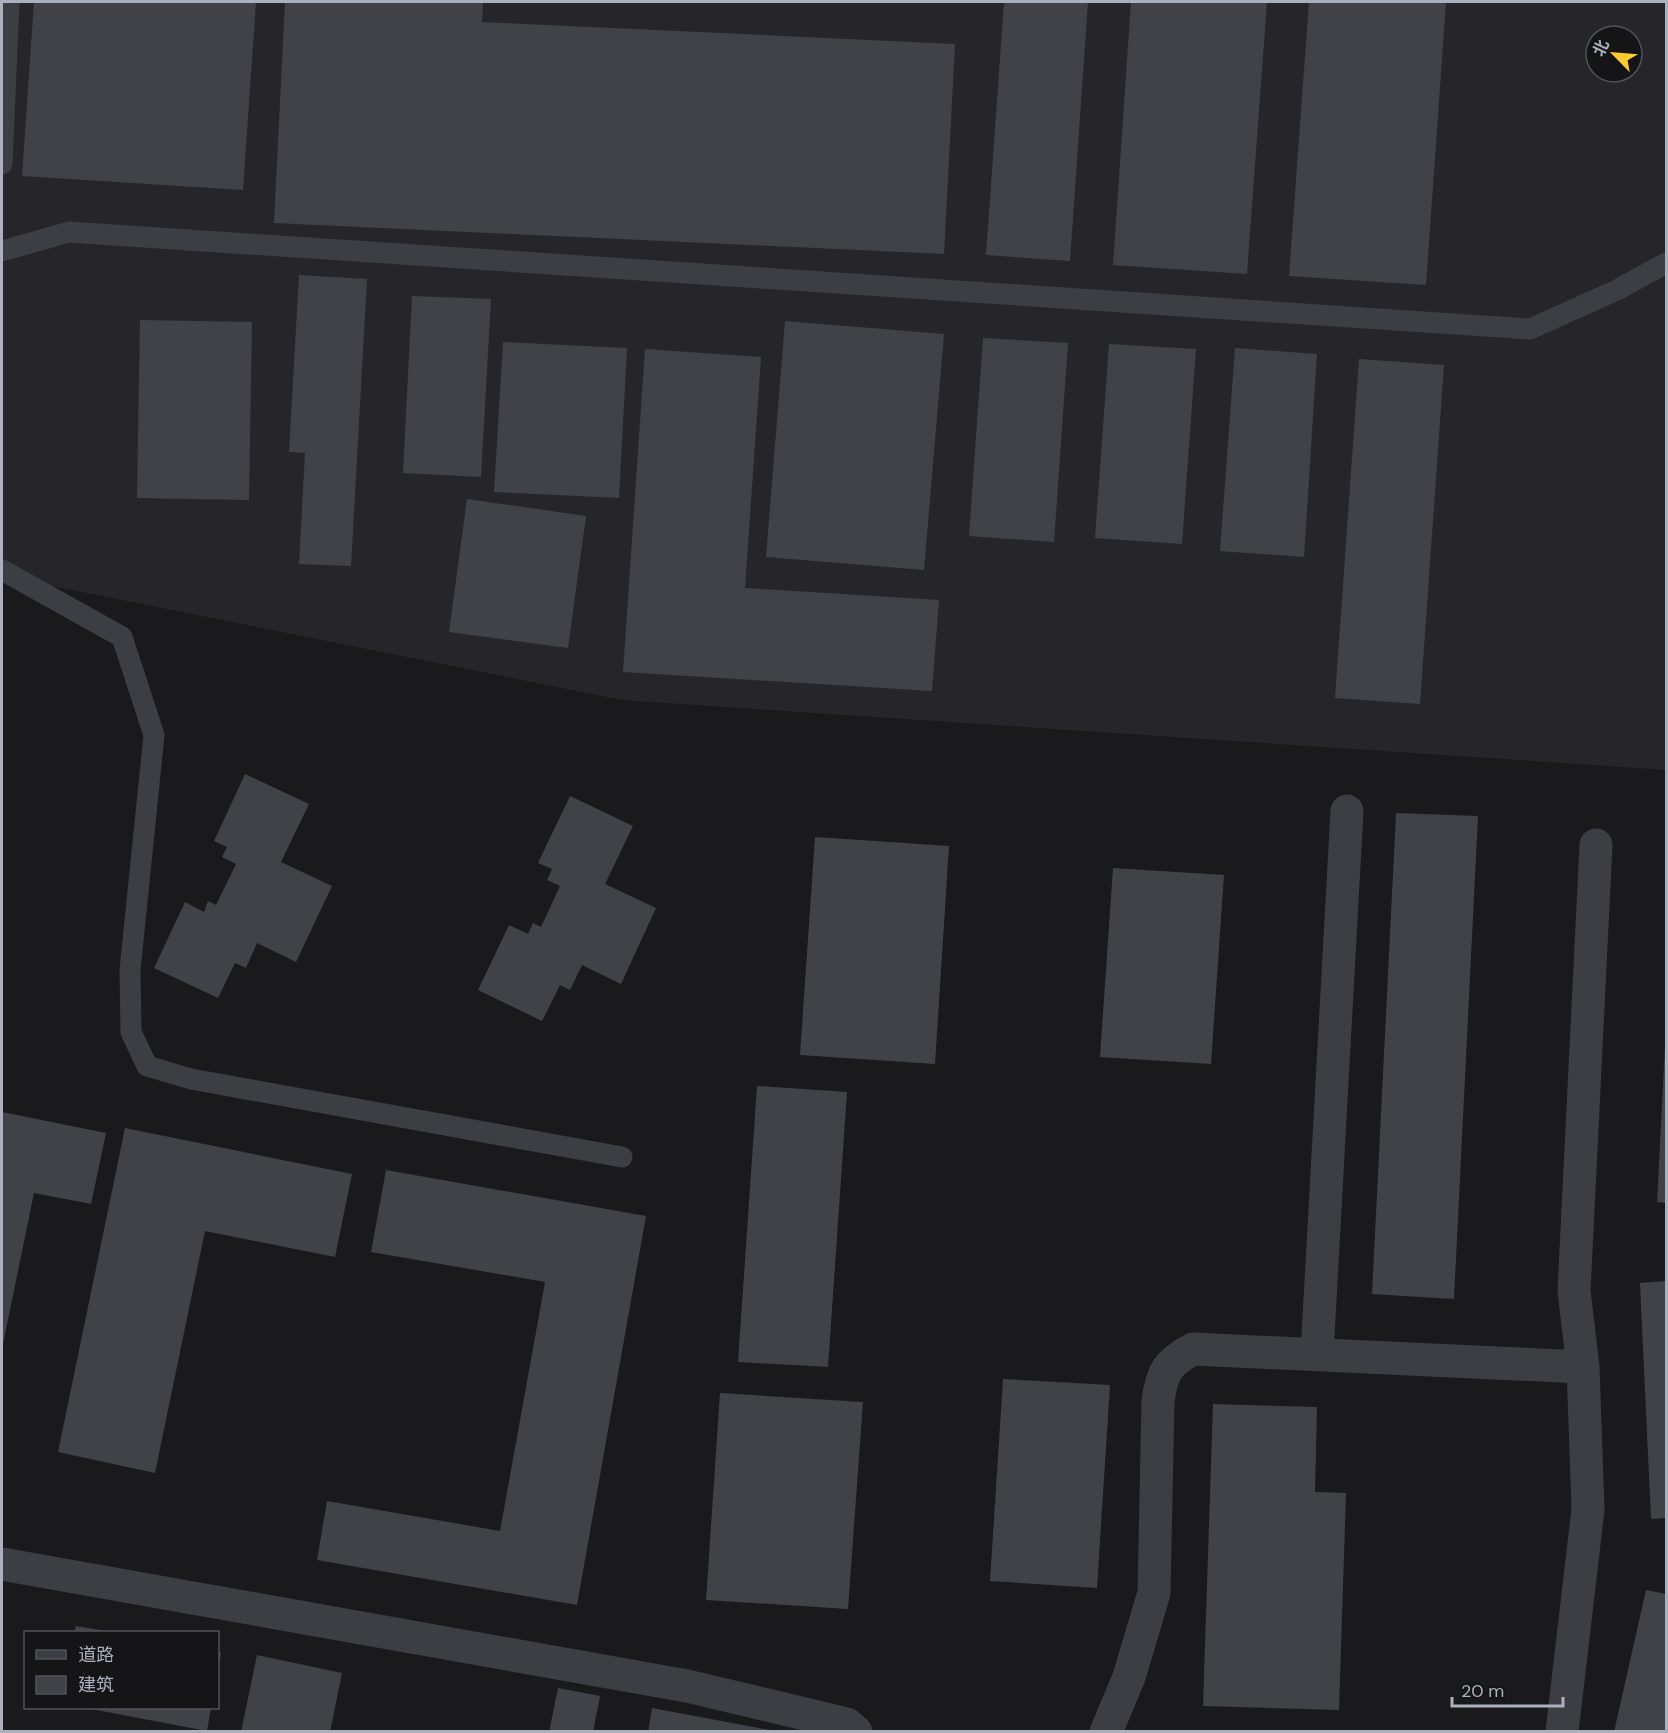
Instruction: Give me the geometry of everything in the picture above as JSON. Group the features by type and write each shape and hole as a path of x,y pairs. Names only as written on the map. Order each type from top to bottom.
{"street":[{"path":"1317,1354 1347,811"},
{"path":"1562,1731 1588,1509 1583,1368 1574,1291 1596,845"},
{"path":"1106,1731 1129,1677 1154,1593 1158,1401 1161,1377 1173,1359 1193,1349 1583,1368"},
{"path":"2,1564 687,1686 847,1724 856,1731"}],"lane":[{"path":"2,164 9,2"},
{"path":"2,251 69,232 1530,329 1617,290 1666,263"},
{"path":"2,570 122,637 154,735 130,970 131,1032 147,1066 191,1079 622,1157"}],"shaded area":[{"path":"2,2 1666,2 1666,770 622,700 2,576"}],"building":[{"path":"34,2 256,2 243,190 22,176"},
{"path":"285,2 483,2 482,22 955,44 944,254 274,223"},
{"path":"1004,2 1088,2 1070,261 986,255"},
{"path":"1131,2 1267,2 1247,274 1113,265"},
{"path":"1309,2 1446,2 1426,285 1289,276"},
{"path":"299,275 367,279 351,566 299,564 305,453 289,452"},
{"path":"412,296 491,299 481,477 403,473"},
{"path":"140,320 252,322 249,500 137,498"},
{"path":"785,321 944,334 924,570 766,557"},
{"path":"983,338 1068,343 1054,542 969,536"},
{"path":"503,342 627,348 619,498 494,492"},
{"path":"1109,344 1196,349 1182,544 1095,538"},
{"path":"1235,348 1317,354 1304,557 1220,551"},
{"path":"645,349 761,357 745,588 939,600 932,691 623,672"},
{"path":"1359,359 1444,365 1420,704 1335,698"},
{"path":"467,499 586,516 568,648 449,632"},
{"path":"245,774 309,804 281,862 332,886 296,962 257,943 246,968 235,963 218,998 154,968 185,902 204,912 208,901 216,905 236,864 222,857 227,847 214,841"},
{"path":"570,796 633,826 605,884 656,908 621,984 582,965 570,990 560,985 542,1021 478,990 509,925 528,934 533,923 541,927 560,886 547,880 552,869 538,863"},
{"path":"1396,813 1478,816 1454,1299 1372,1294"},
{"path":"815,837 949,846 935,1064 800,1055"},
{"path":"1113,868 1224,875 1211,1064 1100,1057"},
{"path":"1665,1046 1666,1203 1657,1202"},
{"path":"757,1086 847,1092 828,1367 738,1362"},
{"path":"2,1112 106,1133 91,1204 34,1193 3,1344"},
{"path":"125,1128 352,1174 335,1257 205,1231 155,1473 58,1452"},
{"path":"386,1170 646,1216 577,1605 317,1560 327,1501 500,1531 545,1282 371,1252"},
{"path":"1666,1281 1666,1518 1651,1519 1640,1283"},
{"path":"1003,1379 1110,1385 1097,1588 990,1581"},
{"path":"720,1393 863,1402 848,1609 706,1600"},
{"path":"1213,1404 1317,1407 1315,1492 1346,1493 1339,1710 1203,1706"},
{"path":"1646,1590 1666,1594 1666,1732 1614,1732"},
{"path":"76,1626 106,1631 74,1631"},
{"path":"257,1655 342,1673 330,1732 241,1732"},
{"path":"558,1688 600,1696 593,1732 549,1732"},
{"path":"652,1708 770,1730 770,1732 648,1732"},
{"path":"91,1709 211,1709 207,1731"}]}
